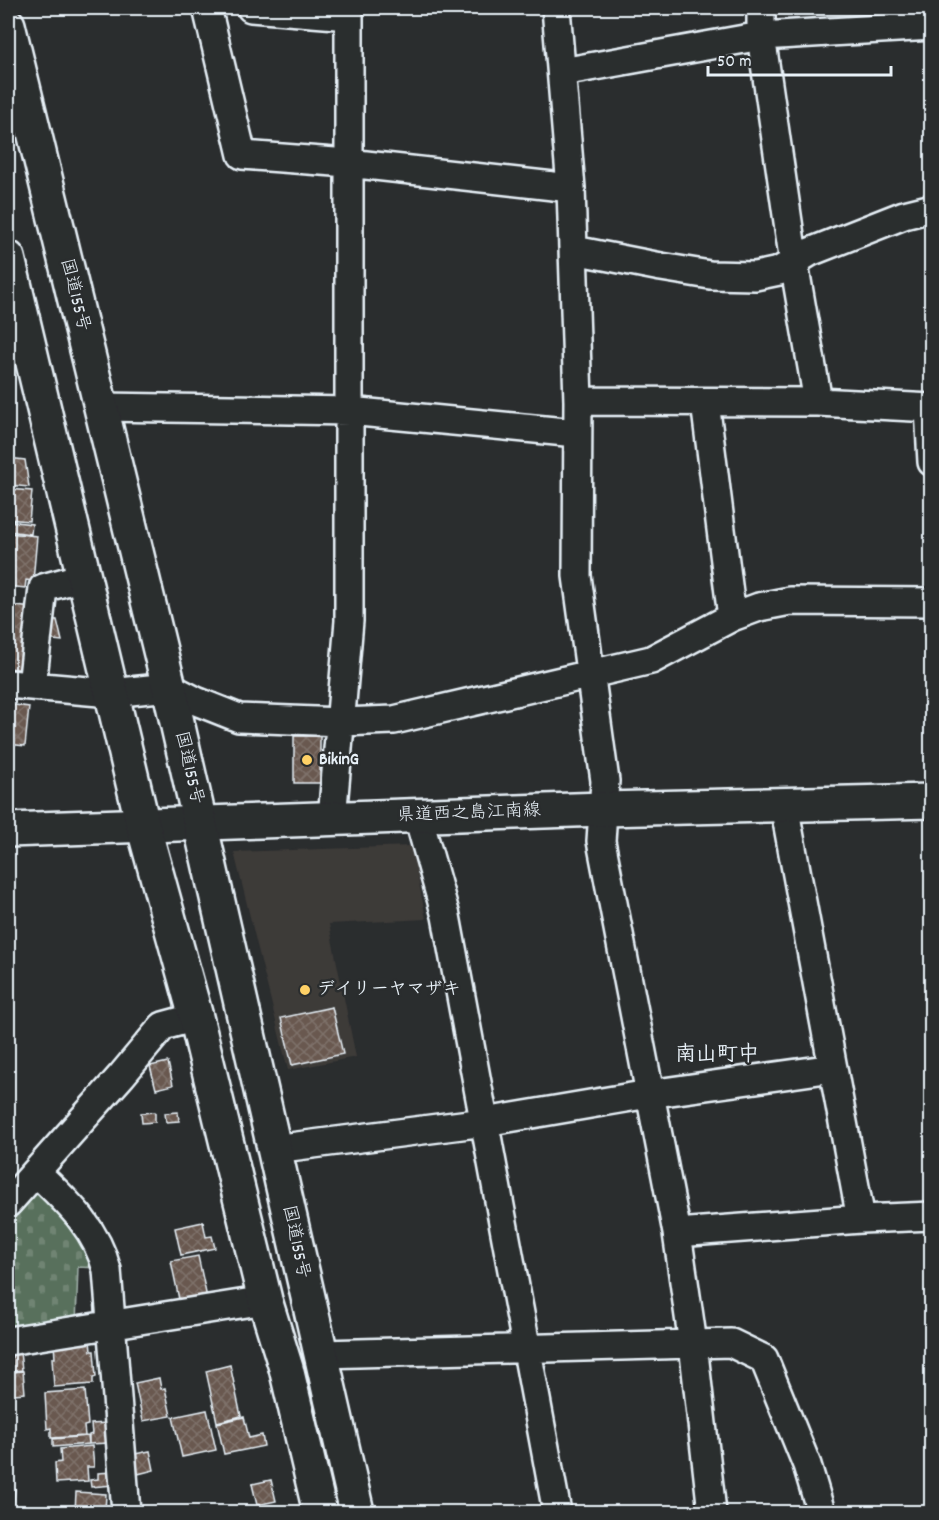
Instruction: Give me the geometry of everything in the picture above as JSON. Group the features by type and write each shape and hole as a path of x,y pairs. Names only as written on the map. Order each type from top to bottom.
{"main road":[{"name":"国道155号","path":"8,26 201,823 357,1512"},
{"path":"8,258 15,323 83,577 143,825 196,1017 265,1300 286,1368 320,1512"},
{"name":"県道西之島江南線","path":"8,830 603,809 932,801"}],"street":[{"path":"207,8 242,155 348,163 571,188"},
{"path":"251,8 349,11 349,621 332,819"},
{"path":"556,8 574,250 578,401 576,433 577,576 605,781 601,841 676,1233 693,1344 712,1512"},
{"path":"761,8 760,36 794,263 818,402"},
{"path":"562,72 760,36 885,18 932,26"},
{"path":"574,250 710,275 755,276 779,271 810,252 904,215 932,208"},
{"path":"578,401 818,402 930,408 932,462"},
{"path":"705,402 732,617"},
{"path":"101,407 348,411 576,433"},
{"path":"83,577 43,588 20,685 111,693 169,687 196,701 239,718 341,722 394,720 651,660 732,617 759,607 790,601 932,602"},
{"path":"784,805 861,1219"},
{"path":"418,816 446,916 557,1512"},
{"path":"8,1203 24,1175 163,1026 196,1017"},
{"path":"274,1149 485,1122 649,1094 833,1068"},
{"path":"24,1175 76,1211 102,1251 106,1270 126,1512"},
{"path":"676,1233 932,1216"},
{"path":"8,1341 265,1300"},
{"path":"321,1354 731,1343 764,1359 807,1465 821,1512"}],"shaded area":[{"name":"デイリーヤマザキ","path":"412,846 426,919 329,924 356,1057 288,1070 234,852"}],"green space":[{"path":"34,1183 71,1217 99,1268 78,1267 76,1324 8,1334 8,1216"}],"building":[{"path":"8,458 25,460 29,487 8,485"},
{"path":"8,489 32,491 29,521 8,519"},
{"path":"8,521 32,524 31,534 8,531"},
{"path":"8,533 37,536 33,581 26,580 25,588 8,586"},
{"path":"8,605 32,608 26,670 8,668"},
{"path":"46,619 57,620 62,641 44,639"},
{"path":"8,704 29,707 25,746 8,744"},
{"name":"BikinG","path":"294,736 320,736 320,783 294,783"},
{"path":"332,1007 343,1054 292,1065 281,1018"},
{"path":"168,1062 173,1085 156,1089 150,1066"},
{"path":"8,1080 13,1080 12,1112 8,1112"},
{"path":"155,1112 155,1122 142,1123 141,1113"},
{"path":"178,1112 179,1121 166,1122 165,1113"},
{"path":"203,1222 206,1237 212,1236 215,1248 181,1255 175,1228"},
{"path":"198,1256 207,1298 180,1304 171,1261"},
{"path":"90,1341 91,1351 94,1351 96,1377 93,1378 93,1384 54,1387 52,1358 55,1358 54,1344"},
{"path":"20,1352 22,1370 13,1371 12,1353"},
{"path":"230,1365 241,1416 217,1422 206,1371"},
{"path":"23,1371 25,1393 14,1394 12,1372"},
{"path":"159,1378 161,1389 165,1388 171,1416 143,1421 135,1383"},
{"path":"85,1390 88,1425 84,1426 85,1436 51,1438 51,1428 47,1429 45,1393"},
{"path":"207,1410 216,1450 182,1457 173,1417"},
{"path":"244,1417 249,1438 262,1435 264,1446 224,1454 217,1423"},
{"path":"108,1423 109,1443 89,1444 89,1435 92,1434 91,1424"},
{"path":"88,1436 89,1444 53,1447 53,1439"},
{"path":"92,1446 94,1467 87,1467 88,1481 56,1483 55,1463 61,1462 60,1449"},
{"path":"150,1451 154,1470 134,1475 130,1455"},
{"path":"112,1472 113,1485 91,1487 90,1480 98,1479 98,1473"},
{"path":"271,1480 276,1501 257,1505 252,1484"},
{"path":"8,1489 15,1489 13,1512 8,1512"},
{"path":"76,1492 106,1494 105,1512 75,1512"}],"place":[{"name":"BikinG","path":"307,760"},
{"name":"デイリーヤマザキ","path":"305,990"}],"district":[{"name":"南山町中","path":"717,1056"}]}
